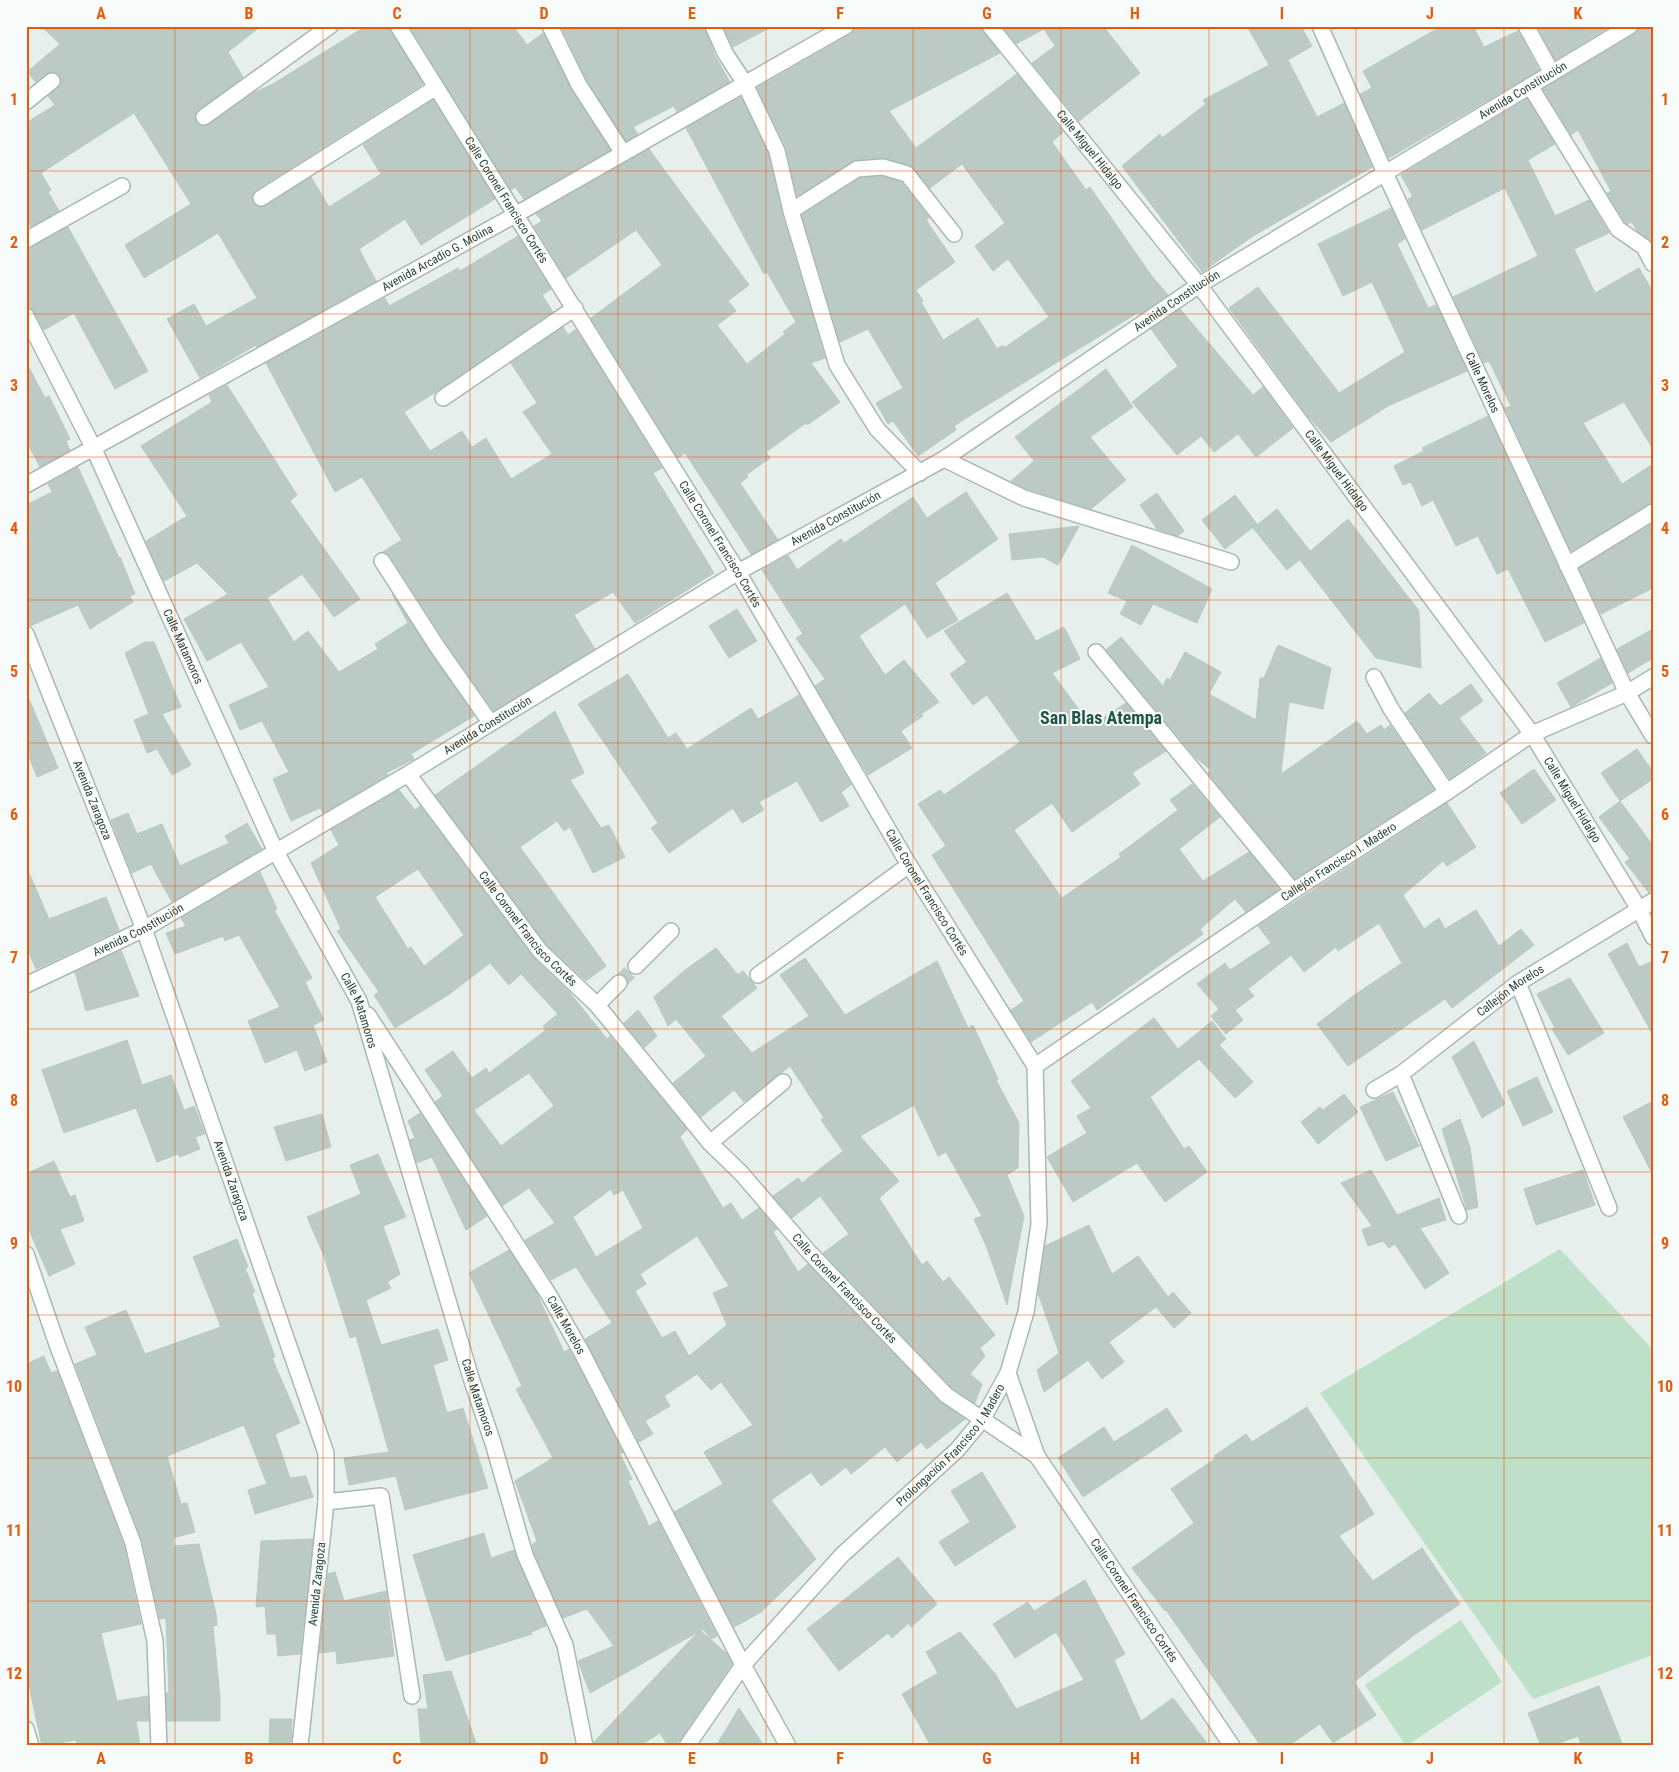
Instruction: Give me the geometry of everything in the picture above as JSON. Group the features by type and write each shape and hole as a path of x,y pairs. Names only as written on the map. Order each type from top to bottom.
{"street":[{"path":"204,117 330,26"},
{"name":"Calle Coronel Francisco Cortés","path":"398,26 738,572 909,865 1035,1066"},
{"path":"550,26 579,85 623,153"},
{"path":"713,26 725,53 744,82 777,151 791,211 837,365 877,429 920,472"},
{"name":"Avenida Arcadio G. Molina","path":"26,485 516,215 744,82 846,26"},
{"name":"Calle Miguel Hidalgo","path":"990,26 1200,285 1532,734 1639,909 1653,937"},
{"name":"Calle Morelos","path":"1320,26 1385,174 1627,693 1653,736"},
{"path":"1526,26 1552,73"},
{"name":"Avenida Constitución","path":"26,985 144,929 408,774 490,722 738,572 944,459 1200,285 1624,28"},
{"path":"26,102 52,81"},
{"path":"1530,86 1618,228 1644,247 1653,264"},
{"path":"261,198 436,88"},
{"path":"791,211 857,169 882,167 907,174 954,234"},
{"path":"26,240 122,186"},
{"path":"443,398 574,308"},
{"name":"Calle Matamoros","path":"26,316 93,447 276,852 359,1001 525,1555 565,1645 585,1746"},
{"path":"944,459 1024,498 1231,562"},
{"path":"1568,565 1653,512"},
{"path":"382,561 438,648 490,722"},
{"name":"Avenida Zaragoza","path":"26,634 144,929 326,1453 326,1502 300,1746"},
{"path":"1096,652 1293,891"},
{"path":"1374,677 1391,709 1447,792"},
{"name":"Callejón Francisco I. Madero","path":"1035,1066 1293,891 1447,792 1532,734 1627,693 1653,677"},
{"name":"Calle Coronel Francisco Cortés","path":"408,774 540,951 597,1005 710,1143 741,1173 809,1252 946,1395 1037,1456"},
{"path":"758,975 909,865"},
{"name":"Callejón Morelos","path":"1374,1090 1401,1074 1518,983 1653,901"},
{"path":"636,966 671,931"},
{"path":"597,1005 619,983"},
{"path":"1518,983 1609,1208"},
{"name":"Calle Morelos","path":"359,1001 549,1295 585,1359 743,1664 788,1746"},
{"name":"Prolongación Francisco I. Madero","path":"687,1746 743,1664 842,1555 957,1450 982,1420 1008,1373 1026,1312 1039,1224 1035,1066"},
{"path":"1401,1074 1459,1216"},
{"path":"710,1143 783,1082"},
{"path":"26,1254 58,1346 133,1543 155,1641 158,1746"},
{"name":"Calle Coronel Francisco Cortés","path":"1008,1373 1037,1456 1232,1746"},
{"path":"326,1502 381,1496 412,1696"},
{"path":"26,1729 31,1746"}],"green space":[{"path":"1560,1249 1653,1350 1653,1655 1533,1699 1320,1393"},
{"path":"1461,1620 1502,1682 1406,1746 1365,1685"}],"building":[{"path":"41,26 261,26 228,52 243,77 196,113 196,122 204,126 253,93 273,84 366,26 389,26 423,84 256,190 253,194 253,203 257,206 266,206 311,177 329,207 381,174 363,145 433,100 495,199 421,245 405,219 359,249 376,281 257,347 256,345 200,378 167,319 194,304 206,326 257,298 218,233 144,278 125,245 191,204 134,113 41,173 51,190 48,192 59,211 31,227 26,219 26,123 55,105 48,96 58,88 61,80 59,75 51,72 36,82 27,72 60,44"},
{"path":"409,26 513,26 527,45 543,33 571,89 610,150 524,199 515,187 511,190"},
{"path":"561,26 704,26 715,56 730,82 677,112 674,106 633,127 638,134 626,141 587,80"},
{"path":"723,26 773,26 733,47"},
{"path":"856,26 981,26 1000,53 889,111 916,148 1017,74 1063,132 1052,142 1086,190 1090,187 1151,275 1168,295 1140,314 1139,312 954,426 956,430 918,456 893,421 888,424 876,403 903,388 868,329 840,342 802,215 860,178 882,176 901,182 927,215 929,218 926,220 955,262 916,290 943,340 978,318 997,349 1003,345 1004,348 1049,317 1008,259 993,271 975,246 1005,223 962,164 930,188 910,165 883,158 856,160 797,196 786,147 757,88 851,34"},
{"path":"1002,26 1103,26 1140,73 1079,121 1032,63 1055,46 1044,29 1016,44"},
{"path":"1247,26 1301,26 1312,46 1288,60 1317,117 1344,103 1372,167 1253,236 1202,272 1122,166 1160,134 1162,138 1206,104 1203,100 1269,65"},
{"path":"1442,26 1473,26 1484,47 1518,31 1539,70 1389,158 1360,94 1372,88 1363,71"},
{"path":"1537,26 1611,26 1555,60"},
{"path":"1639,26 1653,26 1653,243 1637,231 1632,222 1627,224 1625,222 1607,193 1611,191 1578,130 1571,135 1543,89 1635,34"},
{"path":"741,97 768,154 782,214 825,358 811,363 840,402 807,425 806,423 766,452 770,458 746,475 748,477 740,483 778,540 751,554 685,453 678,458 591,318 662,265 636,230 566,278 534,226 542,221 536,214 649,149 749,285 728,301 736,311 717,325 747,364 785,334 783,332 796,322 767,272 764,274 686,128"},
{"path":"1527,99 1555,144 1528,160 1555,216 1589,200 1609,233 1574,249 1595,293 1639,268 1653,292 1653,449 1624,402 1583,423 1622,484 1653,464 1653,503 1571,551 1505,408 1511,406 1489,361 1484,363 1453,297 1538,256 1505,188 1422,230 1408,199 1413,197 1401,175"},
{"path":"1391,208 1405,239 1397,244 1428,308 1436,305 1467,371 1388,406 1331,442 1308,416 1229,308 1258,287 1339,393 1405,352 1372,282 1343,296 1318,244"},
{"path":"68,227 148,371 115,389 74,313 44,330 34,311 26,307 26,249"},
{"path":"518,236 551,289 542,295 553,312 404,412 430,451 462,431 472,447 486,438 511,479 552,454 523,412 537,403 511,363 563,327 568,335 576,329 662,468 653,473 714,573 635,623 613,592 574,615 595,649 494,711 446,643 390,556 382,552 402,540 362,477 335,492 266,363 385,298 389,306 458,268 460,271"},
{"path":"1180,309 1253,395 1263,387 1293,428 1256,457 1238,434 1214,452 1201,436 1177,455 1132,402 1178,366 1151,329"},
{"path":"26,362 45,398 49,396 70,439 66,441 70,450 40,467 26,440"},
{"path":"1106,369 1133,407 1090,437 1126,480 1091,509 1027,489 1011,481 1034,461 1015,437"},
{"path":"227,385 297,495 290,501 360,599 334,617 302,574 267,598 294,642 308,631 339,672 378,649 375,644 408,623 392,594 474,716 411,754 414,759 386,773 388,775 323,813 320,808 291,821 273,779 289,772 262,721 240,730 229,705 269,687 241,642 207,661 184,619 228,594 197,563 164,581 146,541 187,516 141,446 212,402 209,395"},
{"path":"1488,416 1584,623 1545,642 1508,569 1497,574 1478,536 1456,546 1433,500 1422,506 1411,482 1403,485 1394,466 1424,451 1422,448"},
{"path":"78,467 120,557 135,594 130,596 133,602 90,629 78,605 30,626 26,625 26,505 52,492 48,484"},
{"path":"966,492 998,539 935,583 958,620 927,638 905,604 859,636 885,675 904,660 939,702 901,731 912,748 868,775 815,686 825,679 796,638 803,634 762,570 788,555 797,570 841,539 844,543 913,497 927,518"},
{"path":"1157,493 1184,531 1177,536 1157,529 1140,505"},
{"path":"1235,495 1257,524 1225,549 1202,520"},
{"path":"1277,509 1310,551 1287,570 1253,528"},
{"path":"1348,519 1419,611 1421,668 1376,658 1300,560"},
{"path":"1653,523 1653,588 1601,614 1579,568"},
{"path":"1079,526 1058,565 1043,557 1012,560 1009,534"},
{"path":"1132,545 1212,589 1197,623 1153,604 1141,625 1120,614 1127,601 1108,593"},
{"path":"1007,593 1036,641 1064,627 1080,659 1052,673 1091,726 1126,703 1166,751 1132,773 1140,784 1072,832 1052,803 1014,830 1062,898 1121,857 1119,854 1178,810 1170,800 1192,784 1220,817 1179,849 1203,881 1249,852 1279,889 1246,912 1235,899 1200,929 1203,934 1097,1010 1092,1002 1031,1042 1011,1010 1024,1001 932,855 946,846 918,804 940,790 944,795 1020,742 987,695 973,705 950,674 967,662 944,631"},
{"path":"737,609 757,641 729,658 709,626"},
{"path":"1653,629 1653,658 1628,673 1617,649"},
{"path":"1121,637 1163,686 1167,678 1170,680 1185,652 1221,672 1209,694 1256,720 1260,678 1264,678 1278,645 1331,668 1323,709 1289,702 1281,774 1357,721 1367,734 1381,725 1384,730 1390,725 1434,789 1295,879 1208,773 1211,770 1196,758 1106,650"},
{"path":"145,642 154,642 181,707 162,714 191,765 172,775 157,749 147,753 134,720 149,714 125,653"},
{"path":"1601,658 1612,683 1571,707 1557,683"},
{"path":"628,674 668,738 676,733 687,749 751,708 758,719 799,695 851,785 841,792 849,806 821,822 797,781 759,802 764,810 742,823 733,808 669,853 651,828 658,823 578,704"},
{"path":"1471,684 1483,701 1459,718 1486,753 1450,779 1405,713 1429,693 1440,706"},
{"path":"27,694 58,768 37,777 26,749"},
{"path":"555,711 584,773 570,780 601,828 609,825 625,857 593,873 570,827 564,831 557,821 520,847 606,966 586,981 547,945 435,795"},
{"path":"1637,749 1653,772 1653,779 1620,801 1601,773"},
{"path":"1534,769 1556,800 1522,824 1500,793"},
{"path":"399,790 415,810 420,806 533,957 570,993 607,1039 610,1036 687,1129 680,1137 723,1208 731,1203 742,1220 759,1208 777,1229 773,1232 798,1272 808,1264 939,1401 965,1419 927,1449 921,1442 897,1462 885,1447 851,1474 846,1467 821,1486 811,1472 771,1500 816,1559 761,1612 734,1627 674,1512 723,1484 704,1452 753,1425 721,1382 711,1390 697,1374 664,1396 670,1406 645,1421 653,1434 639,1442 585,1339 612,1323 576,1267 551,1280 525,1240 555,1223 529,1188 502,1206 435,1102 443,1096 425,1070 453,1051 472,1078 486,1068 489,1073 546,1030 543,1026 558,1014 521,974 509,985 490,963 448,995 395,1028 374,995 379,992 337,931 341,929 311,863 339,845 331,830","holes":["418,869 464,935 424,966 411,947 408,949 375,897","529,1073 554,1106 501,1146 474,1110","611,1189 614,1195 623,1190 643,1228 596,1257 573,1217","697,1236 729,1286 713,1293 727,1325 689,1356 675,1331 662,1338 635,1291 646,1284 640,1274"]},
{"path":"1620,801 1651,843 1653,841 1653,892 1649,893 1625,862 1630,859 1599,817"},
{"path":"1447,803 1476,847 1447,866 1443,861 1403,895 1424,929 1439,918 1445,929 1476,910 1499,946 1521,929 1534,945 1452,1008 1445,999 1348,1066 1317,1024 1353,996 1402,963 1379,923 1338,951 1336,947 1304,972 1291,955 1248,989 1254,996 1235,1010 1243,1020 1226,1034 1211,1016 1219,1009 1197,984 1225,963 1230,970 1271,943 1258,926"},
{"path":"128,813 137,834 162,824 180,866 229,843 225,836 247,823 262,849 172,902 151,864 132,873 111,820"},
{"path":"26,866 49,919 106,897 119,930 36,969 26,946"},
{"path":"260,872 277,909 274,910 312,978 305,982 324,1020 313,1025 327,1062 305,1071 297,1050 265,1063 248,1021 280,1007 239,935 225,941 223,936 175,954 166,933 186,926 181,918"},
{"path":"1627,943 1639,967 1653,961 1653,1035 1608,954"},
{"path":"716,948 738,975 743,971 757,988 721,1016 752,1053 809,1016 780,975 805,958 845,1015 937,961 968,1028 973,1025 998,1079 996,1080 1019,1123 1018,1168 1007,1175 1024,1216 1007,1305 987,1248 974,1219 982,1216 946,1152 938,1156 914,1105 860,1136 899,1181 879,1198 922,1265 927,1261 943,1282 949,1277 995,1335 980,1348 985,1356 970,1374 982,1384 975,1403 952,1388 823,1253 849,1234 820,1196 792,1218 773,1196 798,1178 802,1183 843,1151 821,1120 824,1118 790,1066 744,1102 734,1090 701,1117 673,1083 706,1056 676,1019 668,1026 654,997 685,970"},
{"path":"121,950 139,996 86,1011 75,972"},
{"path":"1570,978 1604,1033 1568,1055 1552,1029 1555,1028 1537,994"},
{"path":"638,1010 657,1036 644,1048 624,1023"},
{"path":"1154,1018 1178,1049 1212,1021 1226,1039 1219,1045 1253,1082 1235,1098 1199,1059 1150,1097 1184,1149 1189,1146 1207,1172 1165,1202 1137,1163 1073,1202 1047,1157 1087,1133 1077,1116 1091,1108 1071,1081"},
{"path":"127,1040 142,1085 171,1075 184,1110 194,1106 205,1134 195,1137 200,1149 180,1157 178,1154 157,1162 136,1108 64,1133 42,1070"},
{"path":"1474,1041 1505,1104 1482,1118 1452,1057"},
{"path":"1537,1077 1553,1112 1523,1126 1507,1091"},
{"path":"1393,1092 1419,1146 1386,1161 1360,1107"},
{"path":"1344,1094 1358,1112 1318,1144 1301,1122 1320,1107 1323,1110"},
{"path":"1653,1101 1653,1175 1623,1117"},
{"path":"420,1113 487,1216 466,1230 432,1157 417,1163 410,1140 415,1138 408,1121"},
{"path":"322,1114 331,1147 286,1161 274,1127"},
{"path":"1460,1119 1470,1147 1478,1207 1467,1210 1442,1129"},
{"path":"378,1154 406,1217 383,1226 400,1274 387,1282 391,1288 366,1300 381,1345 438,1329 448,1360 433,1365 447,1413 463,1408 488,1488 405,1510 396,1476 349,1485 344,1458 389,1452 356,1336 350,1338 324,1256 307,1217 361,1194 350,1165"},
{"path":"54,1161 70,1197 75,1195 84,1221 60,1229 75,1264 49,1276 26,1223 26,1174"},
{"path":"1371,1170 1397,1215 1439,1198 1446,1220 1420,1228 1449,1273 1425,1289 1395,1244 1389,1248 1383,1241 1368,1246 1362,1230 1372,1226 1341,1183"},
{"path":"1583,1170 1595,1205 1536,1225 1524,1189"},
{"path":"1089,1225 1112,1274 1138,1256 1168,1297 1173,1292 1191,1313 1174,1328 1156,1307 1109,1342 1124,1362 1102,1379 1088,1360 1044,1392 1037,1370 1059,1353 1038,1293 1045,1246"},
{"path":"237,1239 248,1267 245,1268 255,1292 252,1293 275,1357 272,1358 300,1423 275,1434 290,1478 306,1476 313,1497 255,1514 248,1490 267,1484 244,1425 167,1456 181,1504 187,1503 195,1532 173,1538 174,1546 199,1544 216,1614 217,1625 213,1626 220,1698 220,1721 167,1721 166,1693 169,1693 166,1618 160,1619 142,1540 75,1364 97,1355 85,1327 126,1310 145,1354 221,1327 193,1257"},
{"path":"509,1250 536,1292 564,1352 569,1349 573,1355 623,1452 620,1454 632,1479 628,1481 649,1526 658,1521 717,1636 711,1639 703,1629 701,1631 726,1653 732,1664 680,1740 671,1746 668,1746 660,1733 639,1746 594,1746 594,1742 698,1632 590,1693 578,1661 614,1646 587,1609 563,1618 534,1552 532,1545 537,1541 515,1481 553,1458 516,1389 522,1386 469,1273"},
{"path":"44,1356 51,1373 57,1371 124,1546 141,1624 101,1633 117,1701 148,1696 149,1721 136,1721 140,1746 78,1746 76,1740 42,1746 26,1672 26,1364"},
{"path":"1307,1407 1374,1514 1339,1536 1373,1581 1422,1548 1460,1604 1414,1635 1354,1682 1376,1715 1333,1743 1320,1724 1288,1746 1261,1746 1166,1610 1132,1568 1194,1523 1171,1489 1216,1458 1214,1456 1246,1434 1252,1442"},
{"path":"1167,1408 1182,1431 1083,1497 1058,1458 1104,1427 1114,1442"},
{"path":"982,1472 1016,1527 955,1566 939,1542 970,1522 951,1491"},
{"path":"484,1533 491,1558 514,1550 546,1626 531,1632 532,1634 446,1661 413,1555"},
{"path":"313,1539 300,1654 278,1656 276,1634 267,1634 265,1606 256,1607 261,1541"},
{"path":"898,1557 937,1604 911,1627 909,1623 892,1638 888,1633 839,1671 807,1629"},
{"path":"335,1572 344,1601 386,1591 394,1656 337,1664 336,1651 319,1653 328,1574"},
{"path":"1085,1580 1125,1654 1114,1660 1141,1721 1173,1698 1209,1746 931,1746 902,1694 938,1673 926,1652 960,1632 996,1675 1016,1709 1084,1680 1056,1632 1015,1658 993,1624 1028,1602 1034,1611"},
{"path":"451,1671 477,1746 421,1746 418,1709 428,1709 423,1675"},
{"path":"1599,1686 1623,1746 1582,1746 1578,1736 1552,1746 1541,1746 1528,1713"},
{"path":"739,1708 764,1746 716,1746"},
{"path":"270,1719 292,1719 291,1746 269,1746"}],"tunnel":[{"path":"619,983 636,966"}],"district":[{"name":"San Blas Atempa","path":"1101,718"}]}
